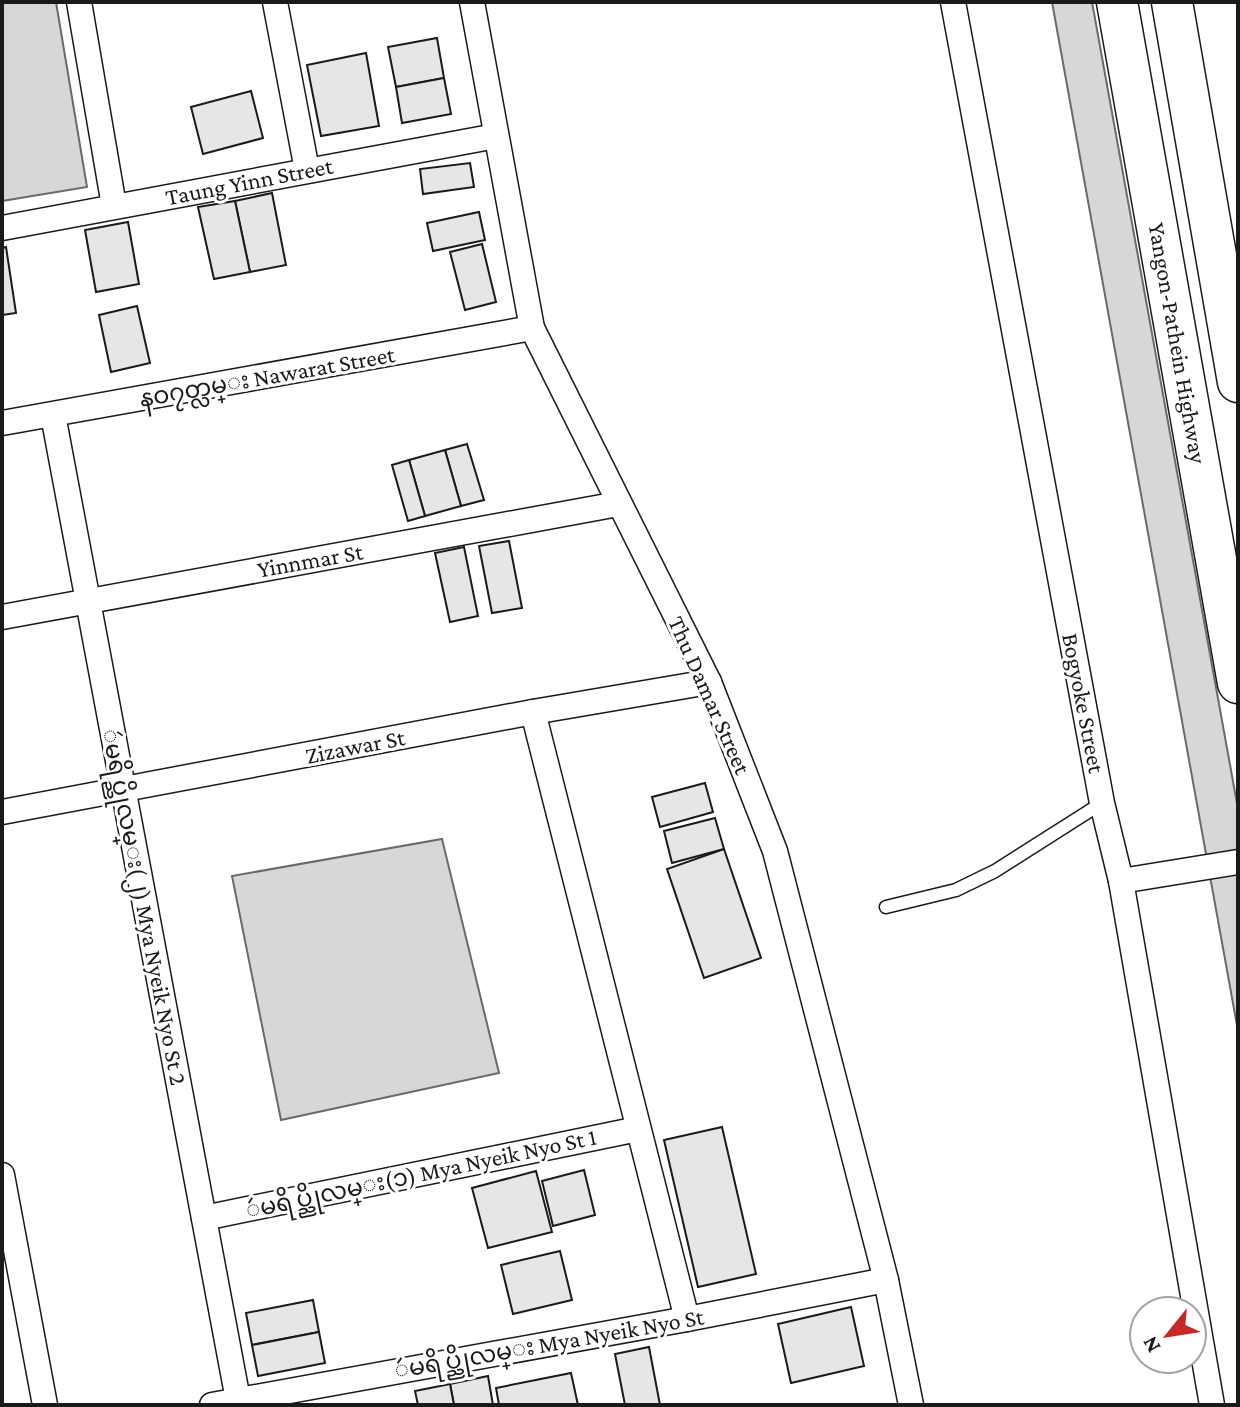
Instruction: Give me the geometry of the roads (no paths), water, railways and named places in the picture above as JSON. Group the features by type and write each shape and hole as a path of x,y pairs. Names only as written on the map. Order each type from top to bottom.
{"main road":[{"name":"Yangon-Pathein Highway","path":"1117,2 1238,683"},
{"path":"1172,2 1238,382"}],"street":[{"path":"79,2 114,206"},
{"path":"275,2 307,170"},
{"name":"Thu Damar Street","path":"472,2 532,328 709,682 775,851 886,1280 911,1405"},
{"name":"Bogyoke Street","path":"953,2 1102,803 1121,881 1212,1405"},
{"name":"Taung Yinn Street","path":"2,228 496,136"},
{"name":"နဝ၇တ္လမ္း Nawarat Street","path":"2,423 532,328"},
{"name":"ဴမရိပ္ညိုလမ္း(၂) Mya Nyeik Nyo St 2","path":"53,415 238,1402"},
{"name":"Yinnmar St","path":"2,617 618,504"},
{"name":"Zizawar St","path":"2,812 709,682"},
{"path":"533,712 687,1319"},
{"path":"1121,881 1238,862"},
{"name":"ဴမရိပ္ညိုလမ္း(၁) Mya Nyeik Nyo St 1","path":"204,1218 638,1129"},
{"path":"2,1175 45,1405"},
{"name":"ဴမရိပ္ညိုလမ္း Mya Nyeik Nyo St","path":"212,1405 886,1280"}],"lane":[{"path":"886,907 969,884 995,871 1102,803"}]}
